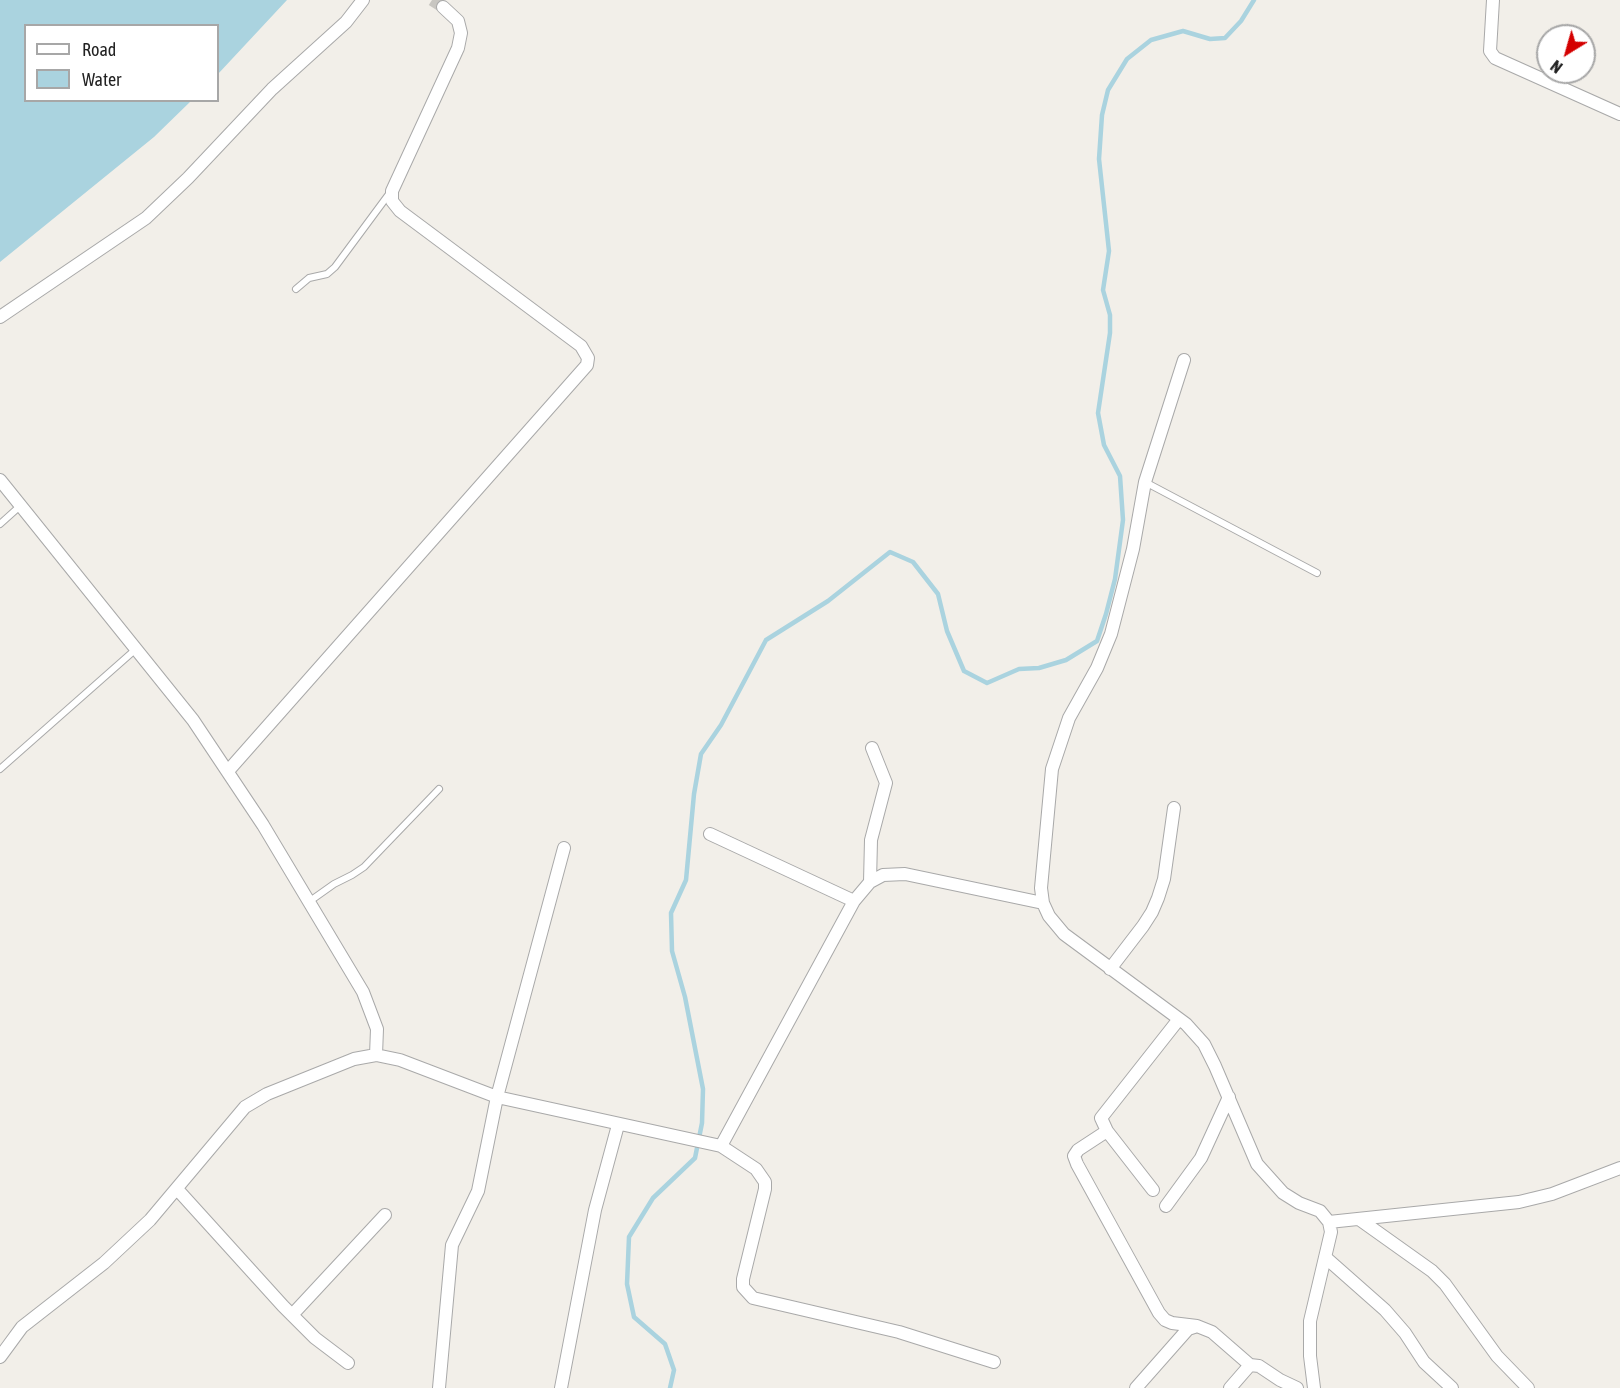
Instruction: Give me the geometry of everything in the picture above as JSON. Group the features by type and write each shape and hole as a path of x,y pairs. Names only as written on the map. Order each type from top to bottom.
{"street":[{"path":"0,317 146,218 188,178 272,89 346,22 363,0"},
{"path":"1493,0 1491,51 1495,58 1620,114"},
{"path":"228,771 587,365 588,358 581,346 400,211 392,201 392,191 458,48 462,33 458,21 443,7"},
{"path":"1184,360 1145,482 1133,549 1111,634 1101,659 1069,718 1052,769 1041,888 1043,903 1049,916 1064,934 1179,1019 1204,1044 1257,1164 1283,1192 1299,1203 1320,1211 1329,1222 1331,1232 1310,1321 1310,1356 1314,1388"},
{"path":"0,480 19,507 193,720 228,771 363,992 378,1029 376,1056"},
{"path":"870,882 871,840 886,783 872,748"},
{"path":"1110,969 1143,926 1158,898 1164,879 1174,808"},
{"path":"710,834 854,901"},
{"path":"439,1388 452,1245 478,1191 497,1097 564,848"},
{"path":"721,1146 854,901 870,882 882,875 905,874 1043,903"},
{"path":"1153,1190 1107,1131 1101,1118 1179,1019"},
{"path":"0,1357 22,1327 128,1241 177,1189 245,1107 267,1094 343,1063 376,1056 400,1060 497,1097 721,1146 756,1169 765,1182 742,1279 743,1287 753,1298 899,1332 994,1362"},
{"path":"1166,1206 1201,1158 1228,1097"},
{"path":"561,1388 595,1210 618,1125"},
{"path":"1107,1131 1078,1150 1074,1156 1159,1313 1165,1320 1172,1323 1197,1326 1212,1332 1250,1365 1259,1366 1280,1380 1298,1388"},
{"path":"1329,1222 1519,1202 1552,1194 1620,1168"},
{"path":"177,1189 292,1315 315,1338 348,1363"},
{"path":"292,1315 385,1215"},
{"path":"1359,1219 1445,1284 1497,1356 1528,1388"},
{"path":"1325,1257 1385,1310 1405,1333 1424,1362 1452,1388"},
{"path":"1136,1388 1188,1329 1197,1326"},
{"path":"1230,1388 1250,1365"}],"lane":[{"path":"296,289 309,278 327,274 335,267 392,191"},
{"path":"1145,482 1317,573"},
{"path":"0,524 19,507"},
{"path":"0,769 136,649"},
{"path":"310,902 334,884 364,867 439,789"}],"water":[{"path":"0,0 287,0 219,73 219,24 24,24 24,102 190,102 154,137 0,262"}],"waterway":[{"path":"670,1388 674,1370 665,1344 634,1317 627,1284 629,1237 653,1198 695,1158 702,1123 703,1089 685,997 672,951 671,913 686,880 694,794 701,754 721,725 766,640 828,601 890,552 913,562 938,594 947,631 964,671 987,683 1019,669 1039,668 1066,660 1097,641 1115,579 1123,520 1120,476 1104,445 1098,413 1110,333 1110,315 1103,290 1109,251 1099,159 1102,115 1108,90 1127,59 1151,40 1183,31 1210,39 1225,38 1241,21 1254,0"}],"tunnel":[{"path":"432,0 443,7"}]}
